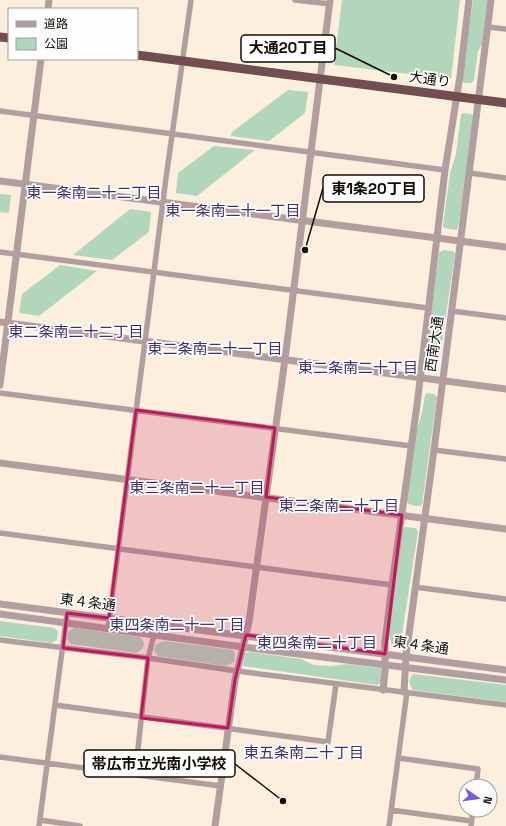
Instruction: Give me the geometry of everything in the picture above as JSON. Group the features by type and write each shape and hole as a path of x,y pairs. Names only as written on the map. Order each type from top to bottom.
{"highway":[{"name":"大通り","path":"138,55 506,103"}],"street":[{"path":"108,629 163,202 191,0"},
{"path":"216,826 228,728 237,671 249,622 257,566 330,2 295,0"},
{"name":"西南大通","path":"383,690 392,585 420,377 445,170 469,0"},
{"name":"西南大通","path":"405,692 406,656 492,0"},
{"path":"488,27 506,29"},
{"path":"0,385 41,60"},
{"path":"0,111 445,170"},
{"path":"470,173 506,178"},
{"path":"0,181 506,247"},
{"path":"0,252 155,271 428,308"},
{"path":"452,311 506,318"},
{"path":"0,322 506,388"},
{"path":"0,393 411,446"},
{"path":"434,450 506,459"},
{"path":"0,463 506,529"},
{"path":"0,533 392,585"},
{"path":"415,587 506,599"},
{"name":"東４条通","path":"0,604 506,670"},
{"path":"67,613 39,823 80,826"},
{"name":"東４条通","path":"0,614 243,647 506,680"},
{"path":"135,775 148,658 154,634"},
{"path":"0,640 506,705"},
{"path":"55,706 328,742 336,684"},
{"path":"389,826 405,692"},
{"path":"0,757 221,786"},
{"path":"398,758 478,769 477,778"},
{"path":"391,810 471,823"}],"highlighted area":[{"path":"136,410 275,428 266,497 402,515 385,654 246,635 235,680 228,728 141,718 148,658 63,648 67,613 109,618"}],"green space":[{"path":"342,0 460,0 451,79 334,65"},
{"path":"473,0 488,0 482,44 478,51 474,80 471,83 464,83 462,80"},
{"path":"288,90 308,92 305,113 269,141 231,136 232,132"},
{"path":"463,113 471,114 473,116 467,170 458,228 456,230 444,228 443,226 450,173 456,154 461,115"},
{"path":"214,146 255,150 197,196 176,193 178,173"},
{"path":"0,194 11,195 9,213 0,212"},
{"path":"130,209 151,212 149,232 112,260 73,255"},
{"path":"443,250 453,251 455,254 440,355 434,363 430,363 425,359 439,253"},
{"path":"60,265 97,271 39,316 19,313 22,294"},
{"path":"427,393 434,394 437,397 422,505 414,506 406,502 415,436 422,413 425,395"},
{"path":"405,527 416,528 418,532 400,647 392,646 389,635 403,529"},
{"path":"0,621 54,628 58,631 57,640 51,643 0,636"},
{"path":"74,628 140,637 144,642 143,648 137,653 71,644 67,639 68,632"},
{"path":"165,641 233,650 235,654 234,662 226,666 158,656 154,650 156,644"},
{"path":"250,652 301,659 314,665 331,666 347,664 379,668 383,670 381,683 377,685 243,666 245,653"},
{"path":"413,674 506,685 506,702 413,690 410,678"}],"place":[{"name":"大通20丁目","path":"394,77"},
{"name":"東1条20丁目","path":"305,250"},
{"name":"帯広市立光南小学校","path":"283,801"}],"district":[{"name":"東一条南二十二丁目","path":"94,193"},
{"name":"東一条南二十一丁目","path":"233,211"},
{"name":"東二条南二十二丁目","path":"76,332"},
{"name":"東二条南二十一丁目","path":"215,349"},
{"name":"東二条南二十丁目","path":"358,368"},
{"name":"東三条南二十一丁目","path":"197,488"},
{"name":"東三条南二十丁目","path":"339,506"},
{"name":"東四条南二十一丁目","path":"177,625"},
{"name":"東四条南二十丁目","path":"317,643"},
{"name":"東五条南二十丁目","path":"304,753"}]}
